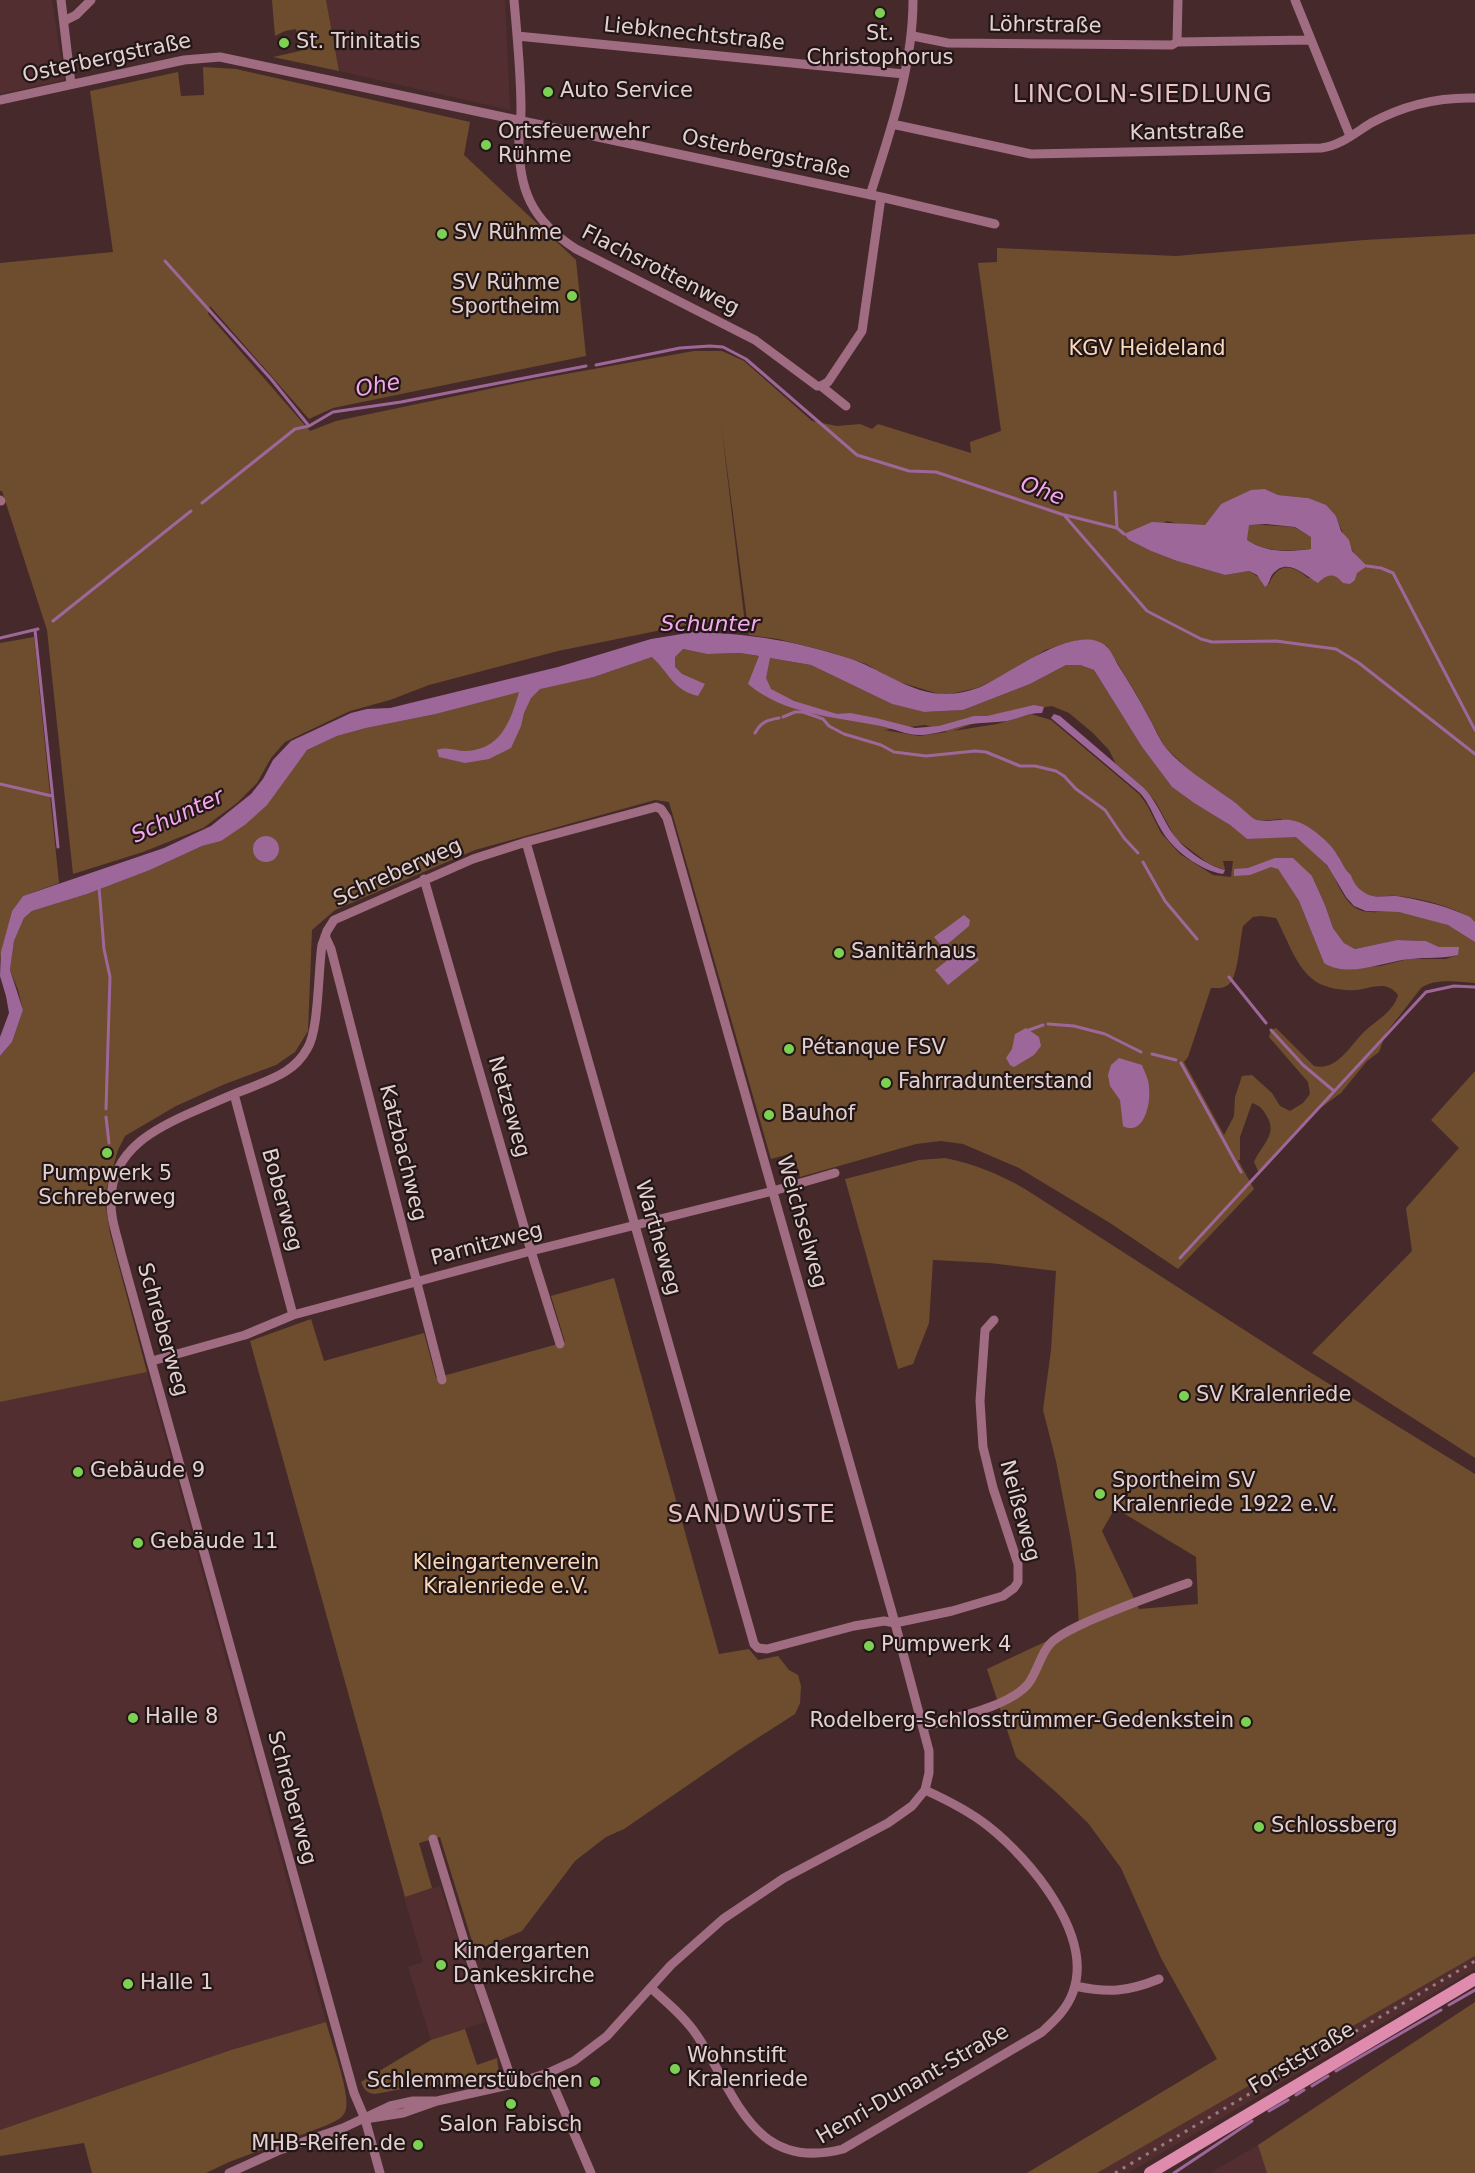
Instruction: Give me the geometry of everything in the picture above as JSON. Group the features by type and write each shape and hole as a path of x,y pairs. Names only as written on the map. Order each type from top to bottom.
{"main road":[{"name":"Forststraße","path":"1150,2173 1475,1979"}],"street":[{"path":"61,0 71,84"},
{"path":"64,21 76,15 91,0"},
{"name":"Flachsrottenweg","path":"514,0 519,139 524,189 537,212 563,241 588,257 755,340 811,383 821,386 846,406"},
{"path":"870,195 892,124 913,36 914,0"},
{"path":"1177,42 1178,0"},
{"path":"1295,0 1350,136"},
{"name":"Liebknechtstraße","path":"517,36 904,74"},
{"name":"Löhrstraße","path":"913,36 948,43 1172,45 1177,42 1310,40"},
{"name":"Osterbergstraße","path":"0,100 184,60 220,57 881,197 995,225"},
{"name":"Kantstraße","path":"892,124 1031,154 1321,148 1332,146 1386,115 1413,105 1447,98 1475,98"},
{"path":"821,386 828,382 862,331 881,197"},
{"name":"Schreberweg","path":"380,2173 365,2119 354,2093 113,1221 112,1187 124,1157 141,1139 159,1127 288,1071 307,1051 313,1033 320,958 325,936 334,920 472,859 650,807"},
{"name":"Weichselweg","path":"650,807 661,809 667,818 895,1623 923,1727 929,1762 925,1790"},
{"name":"Wartheweg","path":"526,842 754,1644"},
{"name":"Netzeweg","path":"424,879 560,1344"},
{"name":"Katzbachweg","path":"325,936 331,950 442,1380"},
{"name":"Boberweg","path":"234,1094 293,1315"},
{"name":"Parnitzweg","path":"152,1361 245,1335 293,1315 835,1173"},
{"name":"Neißeweg","path":"754,1644 758,1648 767,1649 854,1626 884,1621 895,1623 952,1611 996,1599 1008,1593 1018,1582 1018,1564 993,1488 983,1447 981,1424 985,1330 994,1320"},
{"path":"923,1727 1004,1702 1017,1695 1028,1684 1045,1651 1056,1638 1109,1612 1188,1583"},
{"path":"229,2173 280,2150 365,2119 403,2113 437,2102 513,2084 548,2073 574,2061 597,2045 682,1953 712,1927 784,1878 899,1817 925,1790"},
{"name":"Henri-Dunant-Straße","path":"809,2162 832,2155 855,2143 1042,2032 1060,2014 1075,1986 1077,1959 1071,1936 1060,1910 1035,1873 1017,1852 988,1826 963,1809 925,1790"},
{"path":"433,1839 466,1947 513,2084"},
{"path":"1075,1986 1118,1991 1159,1979"},
{"path":"651,1988 683,2017 697,2034 747,2127 768,2151"},
{"path":"548,2073 591,2173"}],"shaded area":[{"path":"0,0 52,0 64,80 0,94"},
{"path":"326,0 505,0 510,110 339,71"},
{"path":"1265,489 1278,495 1308,498 1326,505 1336,516 1341,531 1349,540 1352,551 1367,566 1357,573 1355,580 1350,584 1343,583 1334,576 1324,578 1318,583 1295,569 1284,567 1272,575 1265,587 1257,575 1249,571 1225,575 1177,561 1129,540 1124,534 1152,522 1205,525 1221,504 1251,490","holes":["1249,525 1295,527 1311,537 1311,549 1294,551 1270,549 1247,540"]},
{"path":"694,632 756,637 794,643 854,660 922,691 947,694 978,688 1060,645 1077,640 1093,640 1110,650 1163,744 1187,768 1254,819 1290,820 1313,830 1335,851 1356,885 1365,893 1373,896 1398,896 1420,900 1470,917 1475,922 1475,942 1448,925 1399,912 1366,911 1354,906 1327,865 1296,837 1247,839 1230,825 1194,803 1172,787 1142,747 1094,670 1080,665 1066,665 1030,684 963,710 924,712 892,704 811,665 770,658 766,678 771,689 794,701 837,714 850,713 915,728 939,726 974,716 987,716 1034,705 1044,707 1042,713 1007,721 971,724 933,734 917,735 794,709 762,694 748,684 759,656 740,653 707,654 683,649 675,657 675,667 682,674 705,684 698,696 677,686 652,657 594,677 540,689 531,698 511,748 489,759 465,763 439,757 437,750 466,751 488,745 503,732 519,692 436,714 337,736 307,750 267,805 246,824 221,841 202,846 150,870 87,894 32,911 24,918 14,941 10,970 23,1010 12,1042 0,1056 0,1037 9,1013 0,976 1,952 12,911 23,896 164,848 211,826 251,794 263,779 273,760 291,741 351,713 367,709 390,708 558,667 651,639"},
{"path":"1054,714 1060,716 1144,788 1180,842 1201,860 1225,870 1223,874 1206,869 1180,852 1162,831 1140,793 1051,718"},
{"path":"266,836 275,840 279,849 275,858 266,862 257,858 253,849 257,840"},
{"path":"1275,858 1293,858 1312,876 1333,928 1344,943 1355,949 1397,940 1426,941 1439,947 1459,947 1458,955 1401,960 1355,969 1334,968 1324,963 1299,901 1278,869 1271,867 1250,875 1234,876 1234,869 1248,868"},
{"path":"964,915 970,920 969,926 943,948 934,937"},
{"path":"967,945 979,960 948,985 935,970"},
{"path":"1026,1028 1039,1037 1041,1046 1034,1055 1014,1067 1006,1058 1012,1049 1015,1034"},
{"path":"1119,1058 1142,1065 1148,1079 1147,1110 1145,1117 1136,1127 1123,1126 1120,1100 1110,1086 1108,1075 1111,1065"},
{"path":"147,1372 326,2022 231,2050 0,2130 0,1402"},
{"name":"Kindergarten Dankeskirche","path":"440,1886 485,2022 431,2040 408,1967 423,1962 404,1897"},
{"path":"1475,1956 1475,1969 1128,2173 1097,2173"},
{"path":"1258,2145 1266,2146 1274,2173 1210,2173"}],"green space":[{"path":"272,0 326,0 339,71 273,57 300,51 296,29 275,36"},
{"name":"KGV Heideland","path":"203,67 236,69 470,122 464,155 576,260 586,356 333,408 309,419 210,306 208,314 310,431 336,421 527,381 694,351 722,351 744,361 812,421 837,426 860,424 872,429 878,424 971,453 970,442 1001,431 978,263 997,262 997,248 1176,256 1364,240 1475,234 1475,922 1460,912 1427,901 1366,894 1353,882 1351,875 1343,868 1338,855 1281,819 1259,821 1253,819 1228,797 1195,776 1165,747 1107,646 1095,641 1079,640 1045,650 1011,672 977,688 939,694 896,681 866,664 826,651 778,639 749,635 721,423 745,624 701,622 558,651 429,685 390,700 350,711 285,742 271,758 257,783 237,803 203,828 143,852 73,874 47,630 2,491 0,491 0,263 113,252 90,91 178,72 181,96 204,95","holes":["1265,489 1278,495 1308,498 1336,516 1340,528 1359,560 1355,580 1333,575 1308,578 1296,570 1286,568 1277,572 1269,584 1249,571 1225,575 1177,561 1129,540 1167,521 1183,525 1205,525 1221,504"]},
{"path":"1248,524 1294,527 1312,537 1312,549 1278,550 1254,544 1247,540"},
{"path":"34,637 59,883 23,896 12,911 0,959 0,643"},
{"path":"682,649 707,654 740,653 811,665 892,704 924,712 963,710 1030,684 1066,665 1080,665 1094,670 1142,747 1172,787 1230,825 1247,839 1296,836 1326,864 1349,903 1359,910 1399,912 1419,916 1449,926 1467,936 1475,942 1475,983 1440,982 1421,988 1386,1033 1379,1052 1367,1061 1341,1093 1319,1109 1262,1171 1258,1171 1254,1162 1268,1139 1271,1128 1263,1111 1252,1103 1240,1137 1240,1160 1238,1160 1254,1189 1178,1269 1110,1223 1019,1168 963,1144 941,1141 916,1144 800,1177 793,1153 771,1159 669,802 655,800 475,850 335,910 312,930 308,1031 295,1052 276,1065 176,1106 125,1136 118,1150 104,1197 110,1233 147,1372 0,1402 0,1056 12,1042 23,1010 10,970 14,941 24,918 32,911 87,894 150,870 202,846 221,841 307,750 337,736 436,714 520,691 594,677","holes":["1052,706 1069,713 1093,733 1109,750 1116,764 1144,788 1155,801 1176,839 1209,864 1225,870 1223,861 1233,861 1231,877 1213,875 1180,854 1161,833 1139,794 1051,720 1031,714 997,724 953,731 1000,714","925,725 947,732 919,736 884,730","1278,869 1312,876 1333,928 1344,943 1355,949 1397,940 1426,941 1439,947 1458,947 1458,955 1445,959 1409,959 1380,966 1344,969 1324,963 1299,901","1253,917 1276,918 1297,961 1315,981 1345,990 1383,986 1398,995 1388,1012 1363,1033 1342,1057 1322,1067 1314,1066 1276,1028 1271,1030 1269,1037 1308,1082 1310,1094 1303,1103 1290,1111 1280,1106 1272,1093 1252,1075 1242,1076 1235,1097 1234,1116 1224,1135 1184,1062 1188,1057 1211,988 1226,986 1233,979 1243,926"]},
{"path":"1475,1071 1475,1458 1312,1353 1412,1251 1406,1208 1459,1148 1431,1120"},
{"path":"945,1158 977,1166 1025,1189 1305,1369 1475,1474 1475,1956 1097,2173 1027,2173 1217,2059 1161,1958 1121,1868 1088,1823 1016,1757 987,1669 1079,1626 1076,1573 1071,1540 1056,1461 1043,1410 1051,1350 1056,1271 990,1263 933,1260 929,1323 913,1364 898,1369 845,1179 919,1160","holes":["1115,1508 1196,1557 1198,1604 1139,1609 1102,1531"]},
{"name":"Kleingartenverein Kralenriede e.V.","path":"614,1278 719,1654 749,1649 758,1660 778,1656 789,1670 798,1675 801,1686 800,1703 795,1714 624,1829 606,1837 575,1861 522,1931 475,1951 440,1837 419,1843 432,1888 405,1897 250,1341 311,1319 324,1361 424,1333 436,1378 565,1342 551,1296"},
{"path":"1475,2002 1475,2173 1267,2173 1258,2145"},
{"path":"326,2022 343,2079 346,2109 338,2120 325,2126 206,2173 92,2173 84,2143 0,2156 0,2130 231,2050"},
{"path":"465,2029 477,2065 497,2058 499,2074 467,2083 412,2087 375,2094 367,2092 363,2087 361,2082 431,2040"}],"waterway":[{"path":"165,261 271,379 309,426"},
{"name":"Ohe","path":"596,365 680,348 723,347 746,359 857,455 909,471 936,472 1064,515 1147,611 1201,639 1212,642 1276,641 1336,649 1359,663 1475,754"},
{"name":"Ohe","path":"202,503 295,429 309,426 333,412 401,402 586,366"},
{"path":"1115,492 1117,528"},
{"name":"Ohe","path":"53,621 191,511"},
{"path":"1065,515 1117,528 1124,534"},
{"path":"1367,566 1393,573 1475,730"},
{"name":"Ohe","path":"0,638 38,629"},
{"path":"35,630 58,847"},
{"path":"783,717 795,712 803,712 823,719 829,726 844,734 881,745 894,752 926,756 986,752 1020,766 1035,766 1056,771 1105,810 1124,838 1138,853"},
{"path":"755,733 765,722 779,718"},
{"path":"0,784 52,796"},
{"path":"1143,862 1165,901 1197,939"},
{"path":"99,887 104,949 110,977 106,1109"},
{"path":"1229,977 1266,1023"},
{"path":"1180,1258 1426,992 1454,986 1475,987"},
{"path":"1048,1024 1074,1026 1105,1034 1141,1052"},
{"path":"1029,1030 1043,1025"},
{"path":"1271,1030 1303,1065 1334,1091"},
{"path":"1152,1054 1176,1060"},
{"path":"1181,1063 1241,1172"},
{"path":"106,1117 109,1143"},
{"path":"1449,2005 1475,1990"},
{"path":"1336,2071 1441,2010"},
{"path":"1312,2086 1328,2076"},
{"path":"1296,2095 1304,2090"},
{"path":"1269,2111 1288,2100"},
{"path":"1174,2173 1252,2121"}],"railway":[{"path":"1115,2173 1475,1961"}],"place":[{"name":"St. Christophorus","path":"880,13"},
{"name":"St. Trinitatis","path":"284,43"},
{"name":"Auto Service","path":"548,92"},
{"name":"Ortsfeuerwehr Rühme","path":"486,145"},
{"name":"SV Rühme","path":"442,234"},
{"name":"SV Rühme Sportheim","path":"572,296"},
{"name":"Sanitärhaus","path":"839,953"},
{"name":"Pétanque FSV","path":"789,1049"},
{"name":"Fahrradunterstand","path":"886,1083"},
{"name":"Bauhof","path":"769,1115"},
{"name":"Pumpwerk 5 Schreberweg","path":"107,1153"},
{"name":"SV Kralenriede","path":"1184,1396"},
{"name":"Gebäude 9","path":"78,1472"},
{"name":"Sportheim SV Kralenriede 1922 e.V.","path":"1100,1494"},
{"name":"Gebäude 11","path":"138,1543"},
{"name":"Pumpwerk 4","path":"869,1646"},
{"name":"Halle 8","path":"133,1718"},
{"name":"Rodelberg-Schlosstrümmer-Gedenkstein","path":"1246,1722"},
{"name":"Schlossberg","path":"1259,1827"},
{"name":"Kindergarten Dankeskirche","path":"441,1965"},
{"name":"Halle 1","path":"128,1984"},
{"name":"Wohnstift Kralenriede","path":"675,2069"},
{"name":"Schlemmerstübchen","path":"595,2082"},
{"name":"Salon Fabisch","path":"511,2104"},
{"name":"MHB-Reifen.de","path":"418,2145"}],"district":[{"name":"LINCOLN-SIEDLUNG","path":"1143,96"},
{"name":"SANDWÜSTE","path":"752,1516"}],"water label":[{"name":"Schunter","path":"710,625"},
{"name":"Schunter","path":"178,817"}]}
